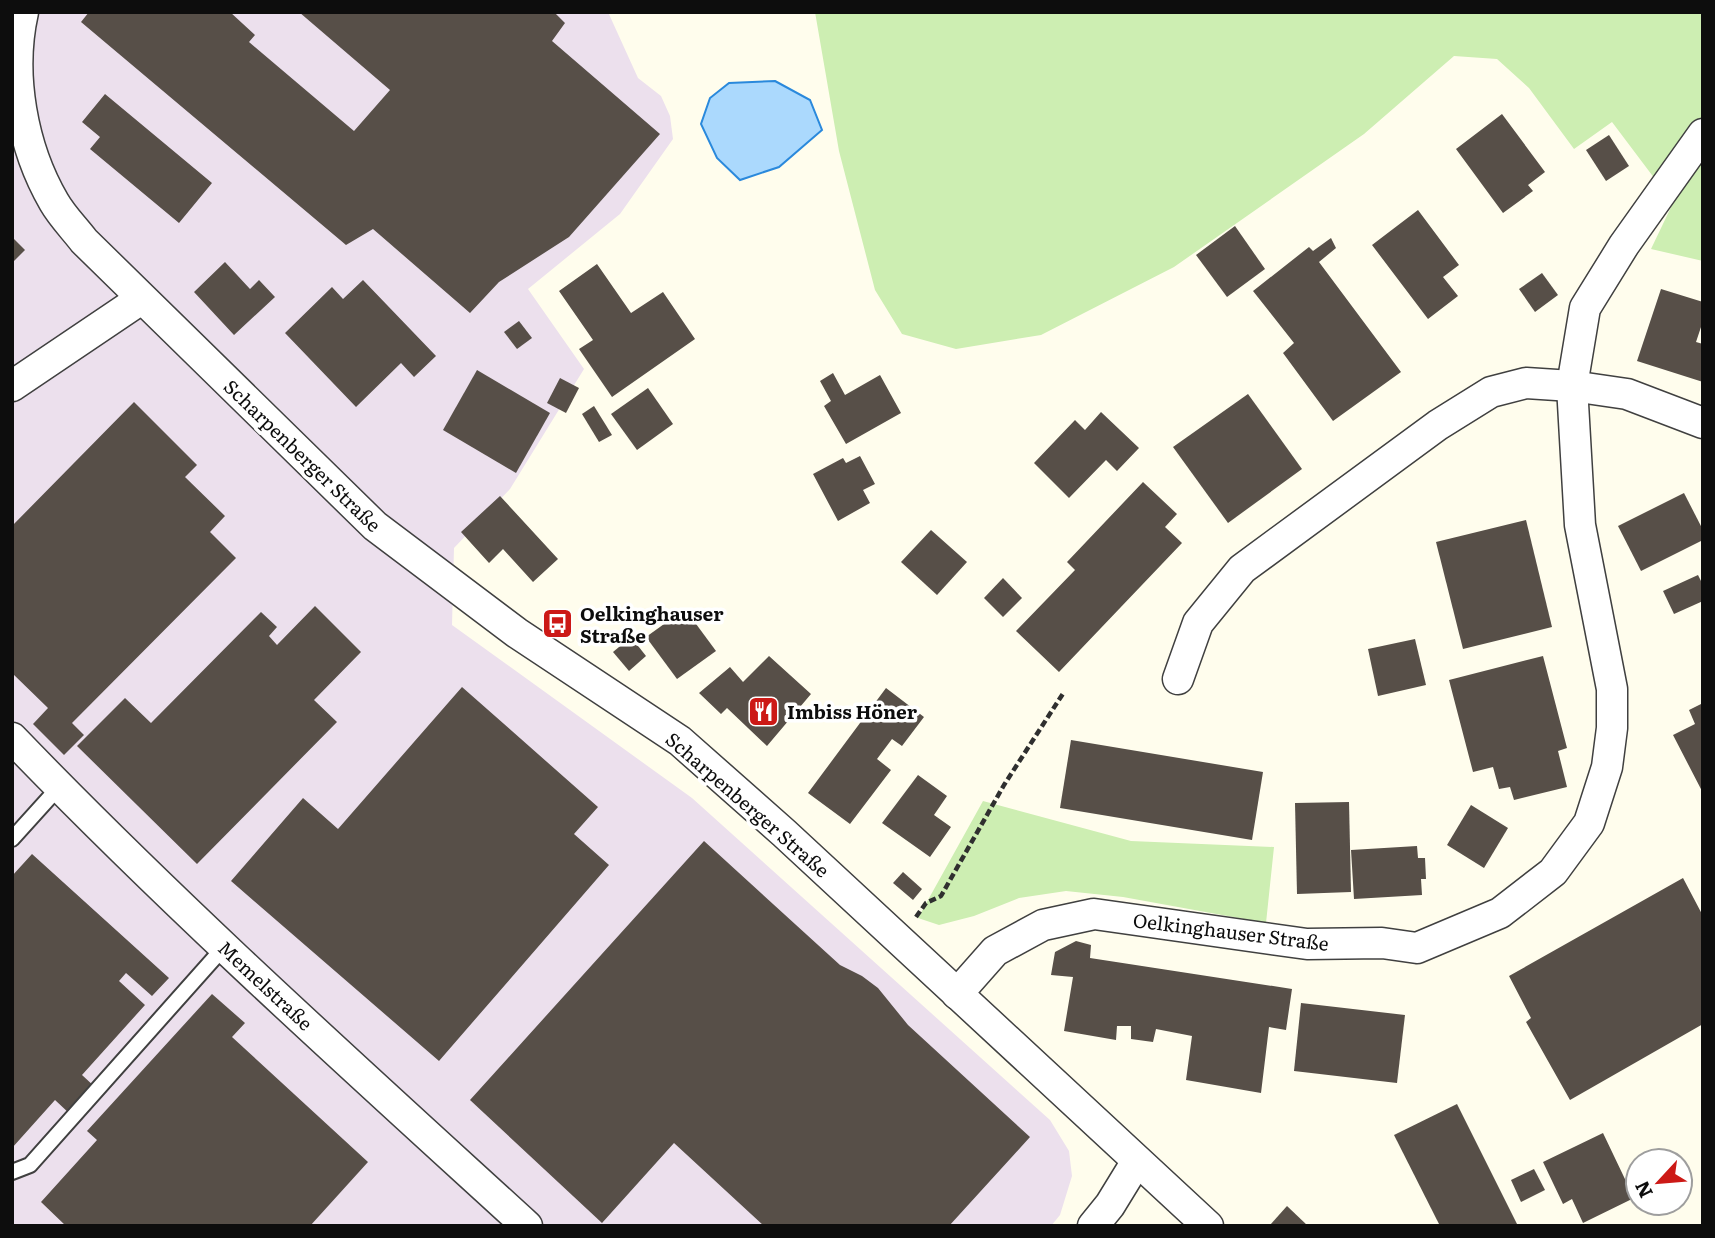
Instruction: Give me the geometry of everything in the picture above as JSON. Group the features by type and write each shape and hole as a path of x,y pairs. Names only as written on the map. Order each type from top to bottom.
{"street":[{"name":"Scharpenberger Straße","path":"23,12 17,38 20,102 18,118 54,202 83,241 376,526 517,633 680,741 1208,1226"},
{"name":"Oelkinghauser Straße","path":"957,994 995,951 1044,925 1094,914 1307,944 1382,943 1417,948 1500,913 1553,872 1589,823 1607,767 1612,728 1612,689 1580,524 1572,386 1585,308 1624,245 1703,134"},
{"path":"12,386 141,299"},
{"path":"1178,679 1198,624 1242,569 1438,425 1491,392 1526,383 1627,394 1703,424"},
{"name":"Memelstraße","path":"12,738 225,946 527,1226"},
{"path":"1093,1226 1110,1205 1137,1161"}],"lane":[{"path":"12,839 60,787"},
{"path":"12,1172 30,1165 225,946"}],"path":[{"path":"899,940 926,903 941,896 1004,785 1065,692"}],"shaded area":[{"path":"12,12 608,12 638,78 661,96 670,116 673,139 620,214 528,289 584,369 510,489 454,548 452,625 692,798 1050,1120 1069,1151 1072,1176 1060,1215 1051,1226 12,1226"}],"green space":[{"path":"815,12 1703,12 1703,261 1651,249 1673,203 1612,122 1574,149 1529,88 1497,59 1454,56 1364,134 1174,267 1041,335 956,349 902,334 875,290 839,151"},
{"path":"983,801 1131,841 1274,847 1266,923 1123,897 1066,891 1019,898 974,916 939,925 918,918"}],"water":[{"path":"775,81 810,100 822,130 779,167 740,180 717,158 701,124 710,98 729,83"}],"building":[{"path":"89,12 230,12 255,35 249,42 354,131 390,90 299,12 554,12 565,23 552,41 660,134 569,237 499,282 470,313 373,229 346,245 81,22"},
{"path":"105,94 212,183 179,223 90,149 100,137 82,122"},
{"path":"1502,114 1545,172 1528,185 1533,191 1503,213 1456,149"},
{"path":"1609,135 1629,166 1606,181 1586,150"},
{"path":"1418,210 1459,265 1443,277 1458,296 1428,319 1372,245"},
{"path":"1235,226 1265,269 1227,297 1196,255"},
{"path":"12,237 25,250 12,263"},
{"path":"1331,238 1336,248 1319,262 1401,372 1333,421 1283,353 1294,343 1253,291 1309,247 1313,251"},
{"path":"225,262 250,289 259,280 275,297 234,335 194,292"},
{"path":"597,264 631,313 663,292 695,339 612,397 579,349 593,340 559,291"},
{"path":"1542,273 1558,295 1535,312 1519,289"},
{"path":"363,280 436,356 414,377 401,363 356,407 285,333 332,287 343,299"},
{"path":"1661,289 1703,302 1703,321 1696,342 1703,344 1703,382 1637,361"},
{"path":"519,321 532,338 517,349 504,332"},
{"path":"477,370 550,413 516,473 443,430"},
{"path":"833,373 845,395 880,375 901,413 846,444 824,406 831,401 820,381"},
{"path":"560,378 579,388 566,413 547,403"},
{"path":"648,388 673,424 637,450 611,414"},
{"path":"1248,394 1302,469 1228,523 1173,447"},
{"path":"134,402 197,465 185,477 225,516 210,532 236,558 72,723 84,735 64,755 33,724 48,708 12,673 12,526"},
{"path":"594,406 612,435 599,442 582,414"},
{"path":"1101,412 1139,448 1117,471 1106,460 1069,498 1034,463 1075,420 1085,430"},
{"path":"860,456 875,484 863,490 870,503 838,521 813,474 843,458 846,463"},
{"path":"1143,482 1177,514 1165,527 1182,543 1059,672 1016,631 1075,570 1067,562"},
{"path":"1684,493 1703,530 1703,540 1641,571 1618,526"},
{"path":"500,496 558,559 533,582 503,549 489,563 461,532"},
{"path":"1526,520 1552,627 1463,649 1436,542"},
{"path":"931,530 967,562 937,595 901,562"},
{"path":"1698,575 1703,585 1703,601 1674,614 1663,591"},
{"path":"1003,578 1022,598 1003,617 984,598"},
{"path":"315,606 361,652 314,700 337,722 197,864 77,746 125,698 151,723 261,612 277,627 269,636 277,645"},
{"path":"685,609 716,651 677,679 646,637"},
{"path":"631,637 646,656 629,671 613,652"},
{"path":"1415,639 1426,685 1378,696 1368,649"},
{"path":"769,656 811,694 767,746 727,708 721,714 699,693 730,667 743,682"},
{"path":"1543,656 1567,748 1558,751 1567,787 1514,800 1510,787 1499,789 1493,767 1473,772 1449,680"},
{"path":"462,687 598,807 574,834 609,865 439,1061 231,881 303,798 338,829"},
{"path":"886,688 924,717 902,746 892,739 877,759 891,770 850,824 808,793"},
{"path":"1703,703 1703,793 1673,735 1695,724 1689,710"},
{"path":"1071,740 1263,772 1252,840 1060,808"},
{"path":"918,775 947,796 934,815 951,827 930,857 882,823"},
{"path":"1349,802 1351,892 1297,894 1295,803"},
{"path":"1471,805 1508,828 1484,868 1447,845"},
{"path":"704,841 840,965 878,988 908,1025 1030,1137 949,1226 764,1226 674,1143 602,1223 470,1100"},
{"path":"1417,846 1418,858 1425,858 1426,879 1421,879 1422,895 1354,899 1351,850"},
{"path":"32,854 169,978 152,996 126,973 119,981 145,1005 82,1075 95,1087 70,1114 55,1100 12,1148 12,876"},
{"path":"903,872 922,889 913,900 893,883"},
{"path":"1683,878 1703,916 1703,1024 1570,1100 1526,1022 1531,1018 1509,976"},
{"path":"1076,941 1091,945 1090,958 1292,989 1286,1030 1269,1027 1261,1093 1186,1080 1192,1036 1156,1029 1153,1042 1131,1039 1131,1026 1117,1026 1116,1040 1064,1031 1073,977 1051,975 1055,952"},
{"path":"212,994 245,1023 232,1037 368,1162 310,1226 66,1226 41,1202 97,1140 87,1131"},
{"path":"1301,1003 1405,1015 1397,1083 1294,1071"},
{"path":"1457,1104 1518,1226 1440,1226 1394,1135"},
{"path":"1603,1133 1624,1177 1624,1203 1583,1223 1572,1199 1563,1204 1543,1162"},
{"path":"1534,1169 1545,1190 1521,1202 1511,1180"},
{"path":"1287,1206 1308,1226 1269,1226"}],"place":[{"name":"Oelkinghauser Straße","path":"557,624"},
{"name":"Imbiss Höner","path":"764,711"}]}
